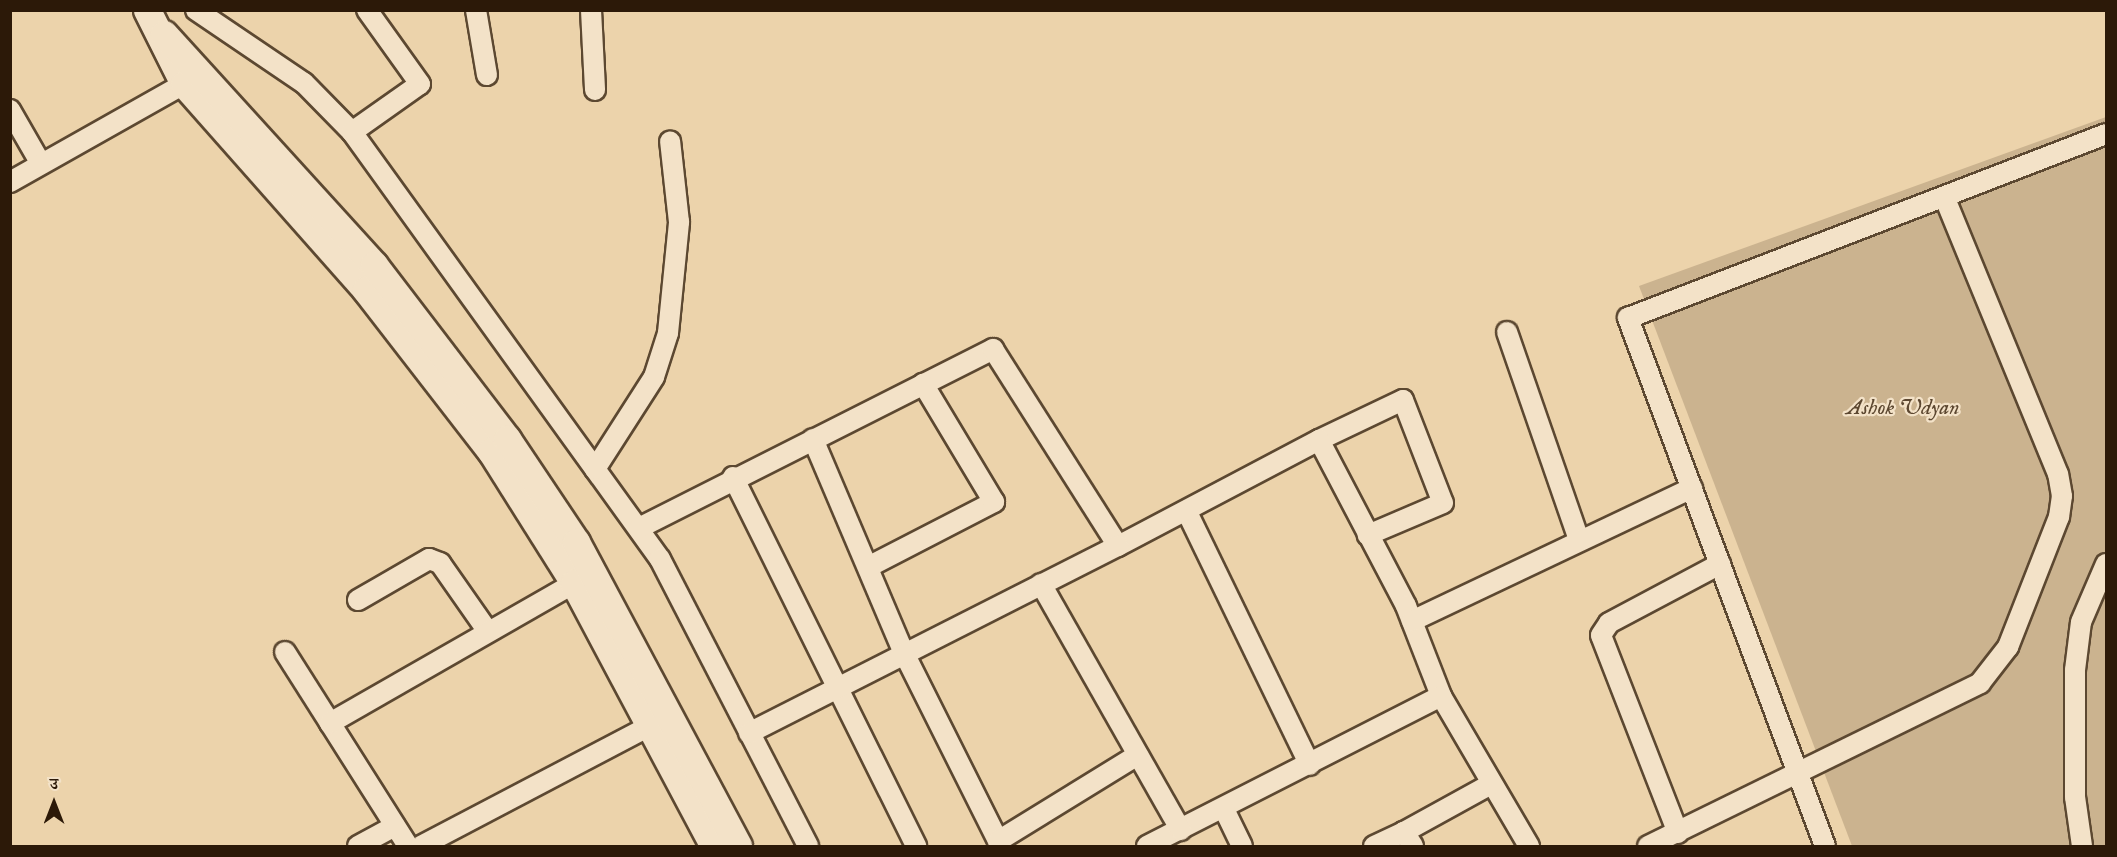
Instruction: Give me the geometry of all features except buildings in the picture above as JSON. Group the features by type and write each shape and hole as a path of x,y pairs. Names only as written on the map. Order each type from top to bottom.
{"main road":[{"path":"152,20 184,84 366,290 491,451 573,583 714,846"},
{"path":"152,20 177,42 374,265 507,439 576,542 738,846"}],"street":[{"path":"196,10 304,82 352,132 639,528 808,846"},
{"path":"352,132 420,84 366,10"},
{"path":"476,10 487,75"},
{"path":"591,10 595,90"},
{"path":"10,182 184,84"},
{"path":"10,110 41,164"},
{"path":"1825,846 1628,318 2106,134"},
{"path":"595,469 654,377 668,333 679,222 670,141"},
{"path":"1648,846 1678,834 1800,774 1980,682 1997,667 2059,517 2058,474 1944,196"},
{"path":"1507,332 1579,540"},
{"path":"639,528 734,477 993,349 1118,546"},
{"path":"868,567 994,502 923,384"},
{"path":"749,733 1187,512 1319,440 1403,400 1443,503 1368,535"},
{"path":"813,439 904,653 994,845 1138,755"},
{"path":"1319,440 1412,621 1442,696 1529,846"},
{"path":"734,477 836,689 916,846"},
{"path":"1412,621 1692,488"},
{"path":"1187,512 1310,765"},
{"path":"358,600 429,559 440,563 487,630"},
{"path":"1678,834 1601,635 1609,623 1720,564"},
{"path":"2082,846 2075,797 2075,670 2081,622 2106,564"},
{"path":"330,723 487,630 573,583"},
{"path":"1041,584 1181,830"},
{"path":"285,652 408,846"},
{"path":"1147,846 1224,809 1442,696"},
{"path":"421,846 651,725"},
{"path":"1374,846 1409,839 1491,784"},
{"path":"1224,809 1242,846"},
{"path":"358,846 395,826"}],"green space":[{"name":"Ashok Udyan","path":"2106,117 2106,846 1852,846 1639,286"}]}
